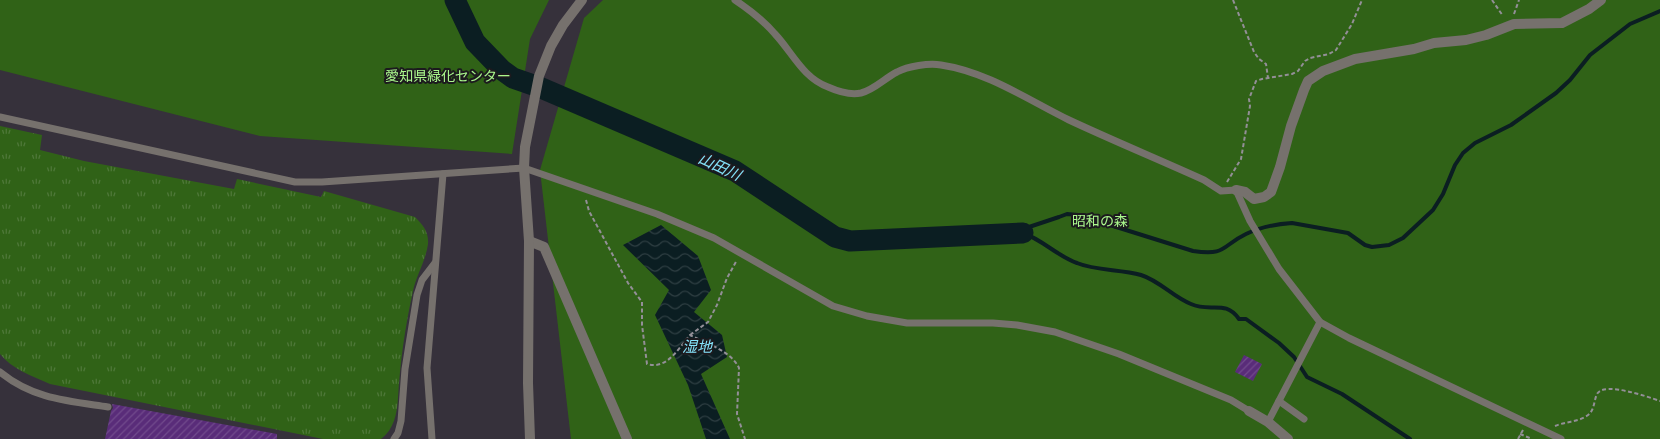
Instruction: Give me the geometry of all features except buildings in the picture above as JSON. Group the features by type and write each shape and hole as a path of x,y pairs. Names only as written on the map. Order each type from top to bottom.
{"street":[{"path":"530,439 528,241 524,147 539,76 551,46 563,24 582,0"},
{"path":"1236,190 1245,192 1254,199 1264,197 1271,192 1304,90 1308,81 1323,71 1355,59 1398,52 1434,43 1486,36 1514,24 1562,23 1589,9 1600,0"},
{"path":"528,241 544,247 628,439"},
{"path":"1249,411 1268,422 1288,439"}],"lane":[{"path":"735,0 758,16 776,34 801,68 814,80 826,87 852,93 861,93 873,88 898,71 938,64 955,67 988,79 1069,120 1204,180 1221,190 1236,190 1250,221 1279,269 1320,322 1349,338 1561,439"},
{"path":"0,117 295,182 322,182 524,168 657,214 714,238 833,306 867,316 907,323 993,323 1055,332 1119,354 1231,400 1249,411"},
{"path":"432,439 427,368 443,174"},
{"path":"394,439 398,434 401,421 405,369 417,295 422,280 435,262"},
{"path":"1268,422 1320,322"},
{"path":"0,372 22,388 51,398 108,407"},
{"path":"1279,401 1304,419"}],"path":[{"path":"1232,0 1254,52 1266,64 1268,78"},
{"path":"1221,190 1241,159 1250,106 1249,99 1256,81 1292,74 1298,71 1304,62 1310,58 1329,54 1336,50 1352,24 1362,0"},
{"path":"1492,0 1510,26"},
{"path":"1510,26 1519,0"},
{"path":"583,188 589,211 628,284 642,302 642,325 647,364 655,366 666,363 690,335 708,322 717,305 727,278 741,253"},
{"path":"690,335 724,353 737,363 739,374 737,414 745,439"},
{"path":"1547,432 1556,425 1584,418 1594,409 1597,395 1605,388 1620,390 1660,401"},
{"path":"1520,434 1532,439"}],"green space":[{"name":"愛知県緑化センター","path":"0,0 549,0 530,39 512,154 260,136 0,70"},
{"name":"昭和の森","path":"603,0 1660,0 1660,439 571,439 540,170 584,18"},
{"path":"0,126 42,135 40,150 84,161 234,189 237,179 321,197 324,191 415,217 425,229 428,236 428,244 414,285 410,304 405,331 397,410 389,431 381,439 323,439 50,384 10,364 0,354"}],"water":[{"name":"湿地","path":"661,225 698,256 711,290 694,312 722,335 727,357 701,374 730,439 706,439 688,385 655,315 669,290 623,245"}],"waterway":[{"name":"山田川","path":"455,0 475,42 502,70 513,78 539,87 735,171 835,237 850,241 1023,233"},
{"path":"1410,439 1342,394 1307,377 1294,357 1279,343 1246,319 1239,319 1228,309 1191,304 1141,275 1084,266 1023,233 1029,227 1067,214 1078,215 1193,251 1218,251 1257,229 1292,223 1348,233 1365,245 1372,247 1389,245 1403,238 1433,210 1463,153 1475,143 1511,125 1556,93 1570,80 1590,55 1630,24 1660,11"}]}
